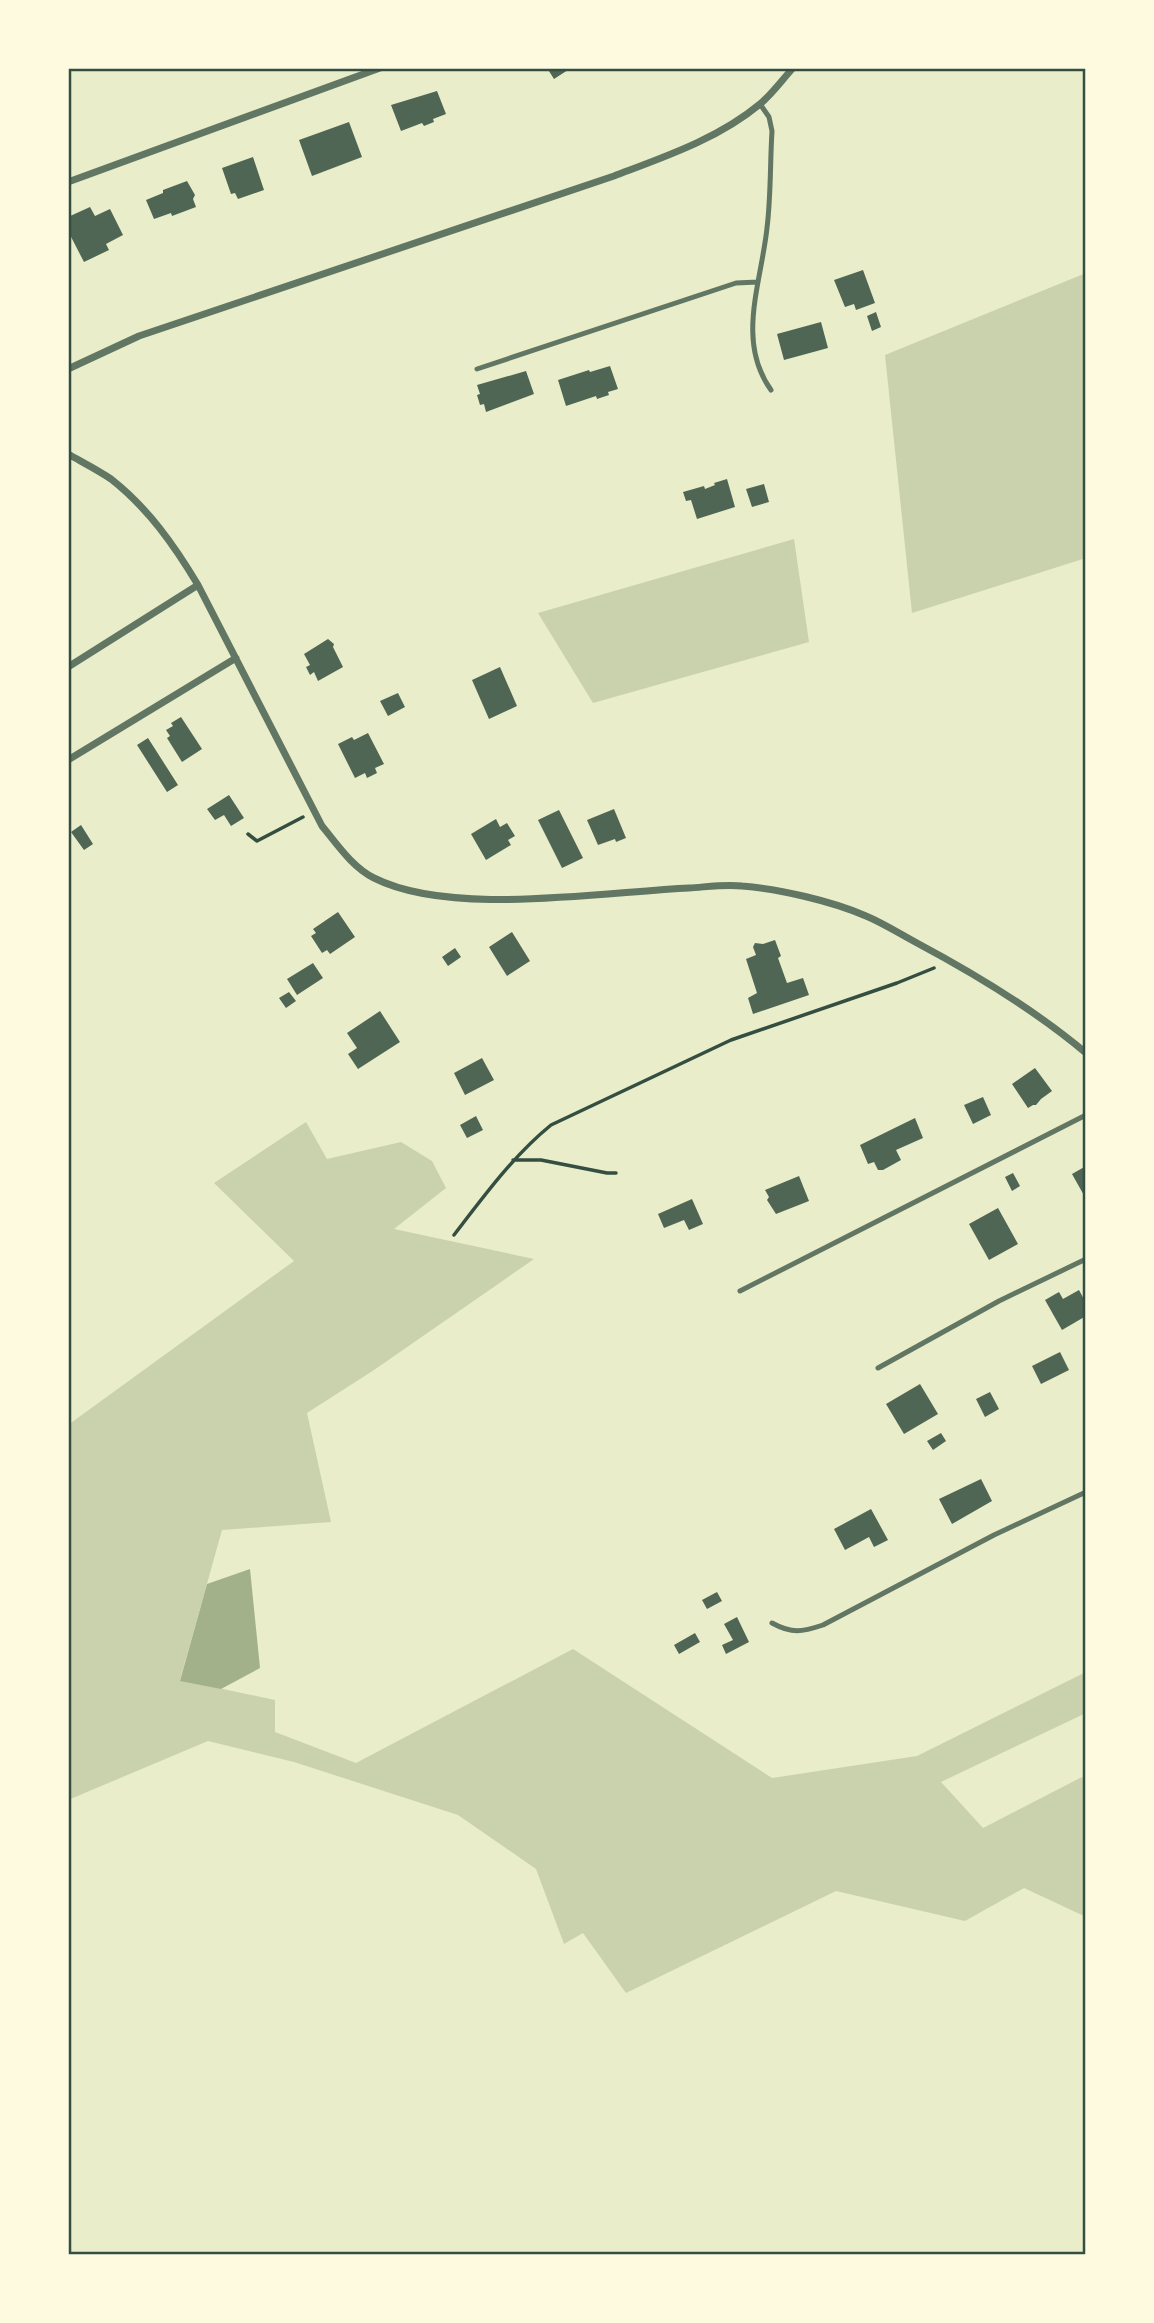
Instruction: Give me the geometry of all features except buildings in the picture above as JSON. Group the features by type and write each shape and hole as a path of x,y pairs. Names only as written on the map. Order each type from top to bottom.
{"street":[{"path":"68,182 380,68"},
{"path":"68,369 139,336 679,152 725,128 760,104 793,68"},
{"path":"68,454 110,479 155,521 175,546 198,584 322,826 346,856 372,877 409,891 443,897 519,899 741,886 801,896 865,915 947,959 1010,997 1063,1034 1086,1054"},
{"path":"68,667 198,584"},
{"path":"68,760 236,658"}],"lane":[{"path":"760,104 769,117 772,131 767,228 752,341 755,360 762,378 771,390"},
{"path":"477,369 736,283 758,282"},
{"path":"740,1291 1086,1115"},
{"path":"878,1368 999,1301 1086,1259"},
{"path":"772,1623 787,1631 823,1625 994,1535 1086,1492"}],"path":[{"path":"248,834 257,841 314,811"},
{"path":"454,1235 513,1160 551,1125 731,1040 897,983 930,970 947,959"},
{"path":"513,1160 541,1160 607,1173 616,1172"}],"shaded area":[{"path":"1086,273 1086,558 912,613 885,355"},
{"path":"794,539 809,642 593,703 538,613"},
{"path":"306,1122 327,1159 401,1142 432,1161 446,1188 394,1229 534,1259 307,1413 331,1522 222,1530 180,1680 275,1700 275,1732 356,1763 573,1649 772,1778 917,1756 1086,1672 1086,1713 941,1782 983,1828 1082,1777 1086,1779 1086,1917 1024,1888 965,1921 836,1891 626,1993 583,1933 564,1944 536,1869 458,1815 294,1762 208,1741 68,1800 68,1425 294,1261 214,1183"},
{"path":"250,1569 260,1668 221,1689 180,1681 207,1584"}]}
